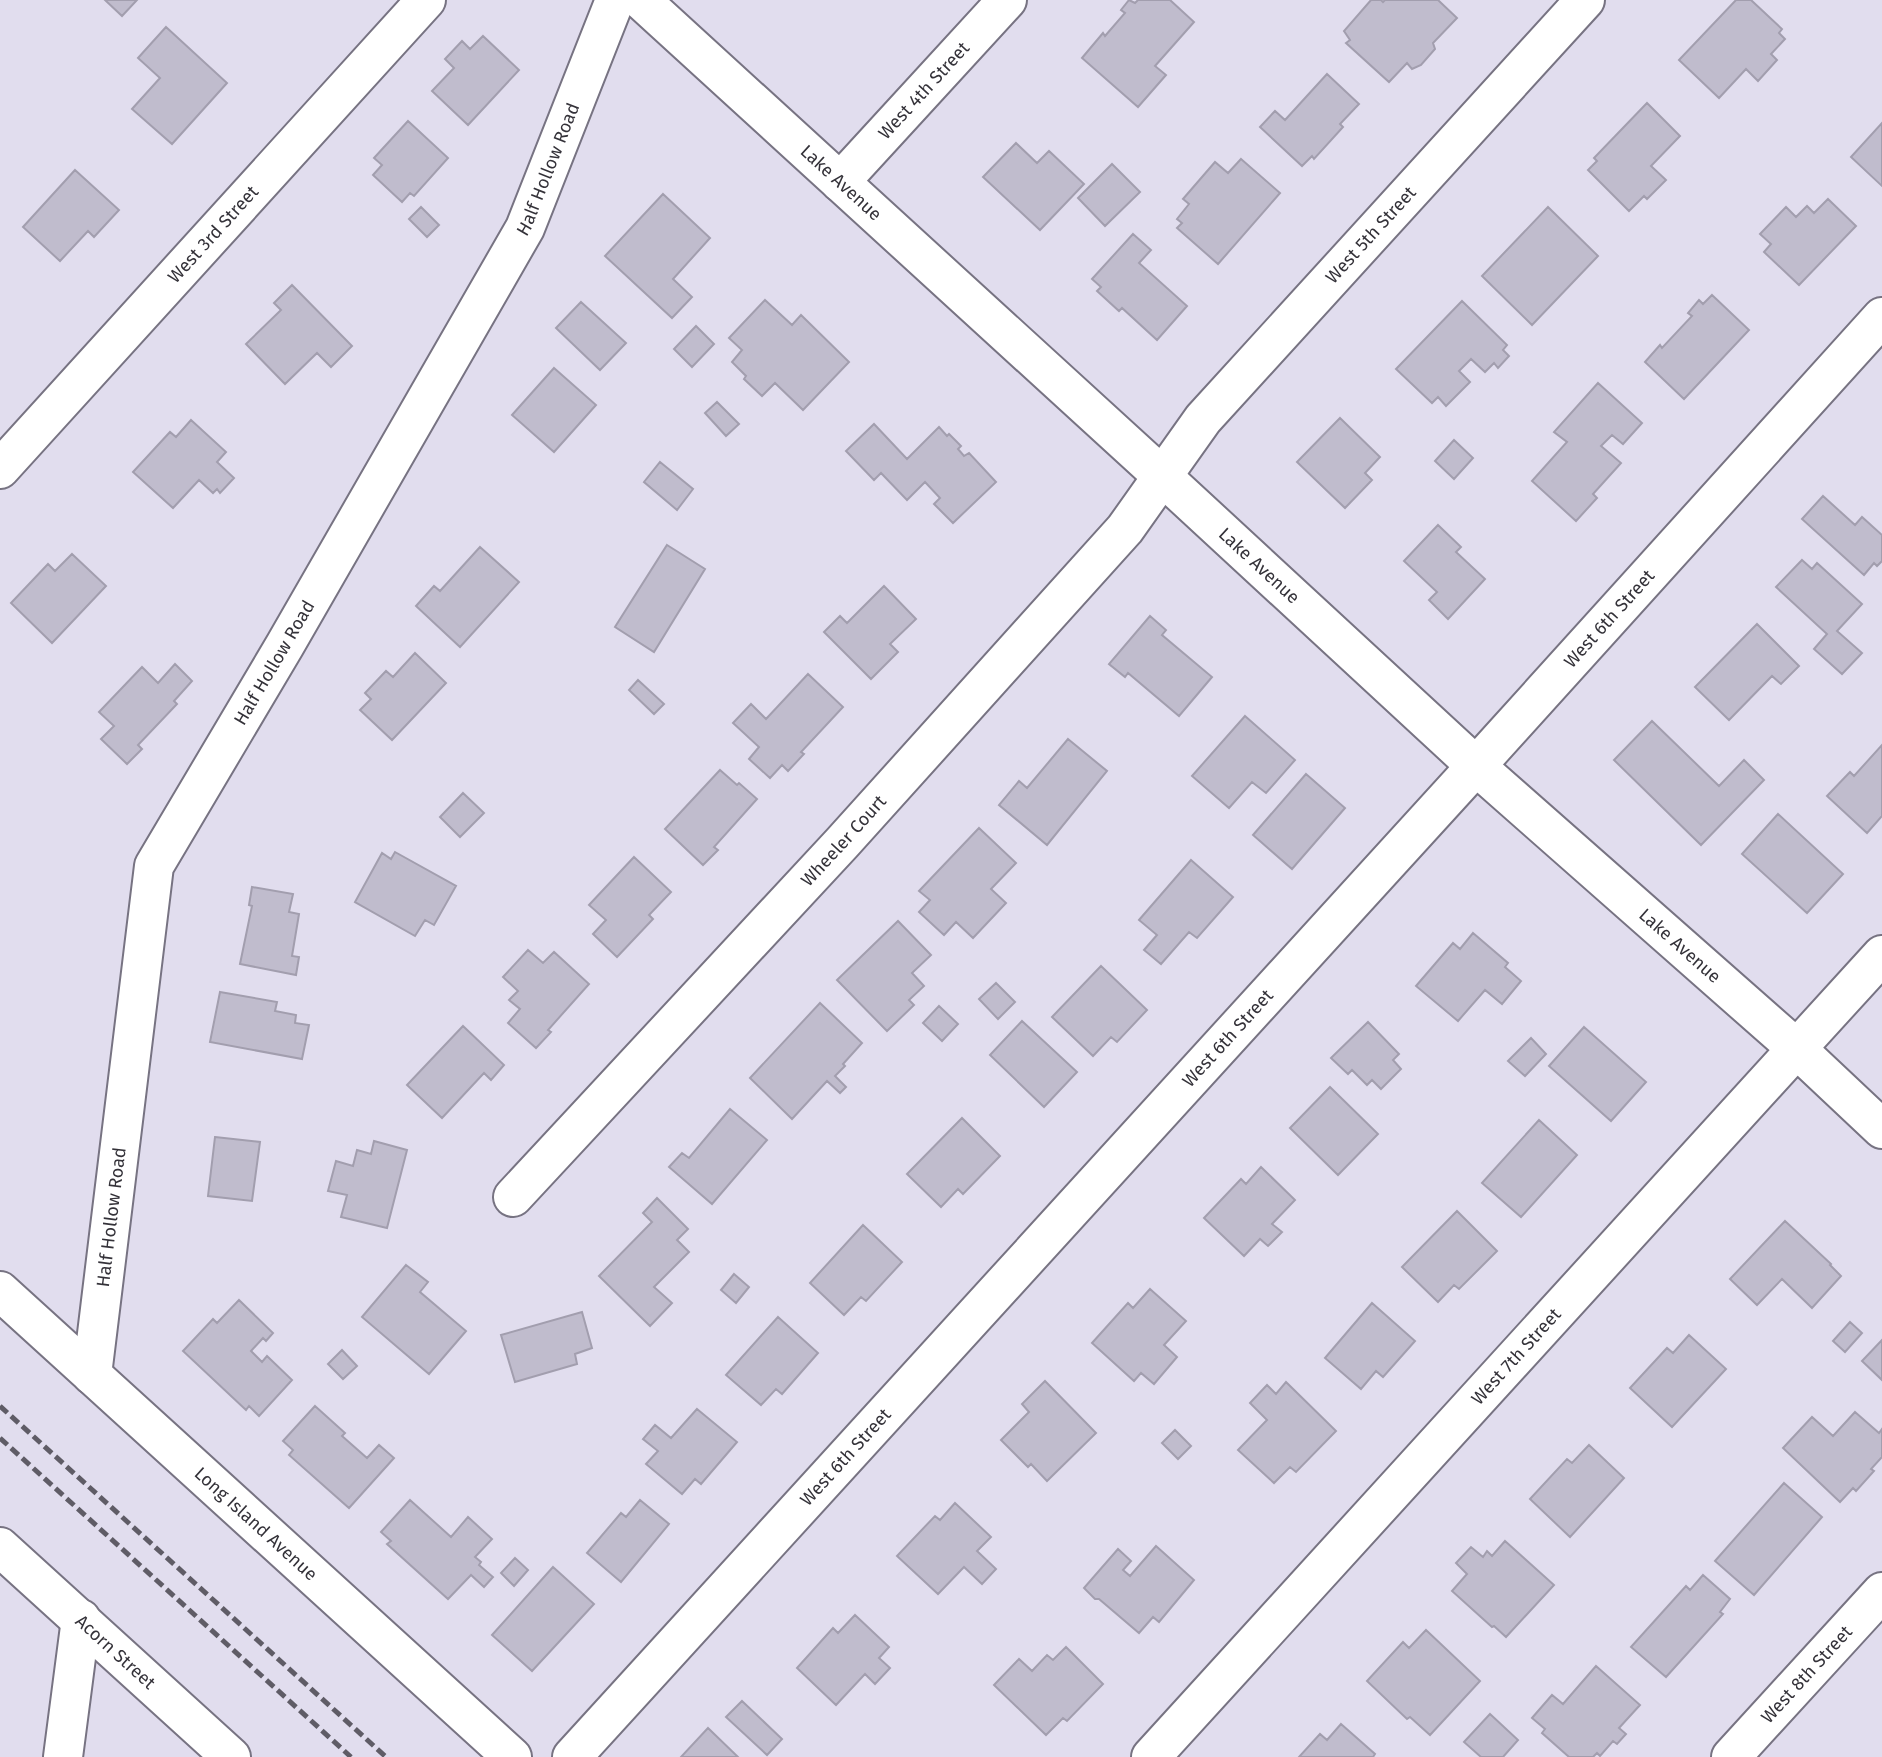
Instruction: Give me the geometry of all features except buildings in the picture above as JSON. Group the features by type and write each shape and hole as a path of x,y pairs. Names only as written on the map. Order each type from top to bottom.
{"street":[{"name":"West 3rd Street","path":"0,469 426,0"},
{"name":"Half Hollow Road","path":"92,1375 154,866 525,229 615,0"},
{"name":"Lake Avenue","path":"641,0 1163,476 1476,766 1797,1049 1882,1129"},
{"name":"West 4th Street","path":"840,182 1007,0"},
{"name":"West 5th Street","path":"1163,476 1203,419 1585,0"},
{"name":"West 6th Street","path":"572,1757 1882,317"},
{"name":"Wheeler Court","path":"513,1197 842,843 1116,540 1163,476"},
{"name":"West 7th Street","path":"1151,1757 1882,955"},
{"name":"Long Island Avenue","path":"0,1291 512,1757"},
{"name":"Acorn Street","path":"0,1546 231,1757"},
{"name":"West 8th Street","path":"1731,1757 1882,1592"},
{"path":"63,1757 81,1619"}],"railway":[{"path":"0,1406 386,1757"},
{"path":"0,1438 351,1757"}]}
